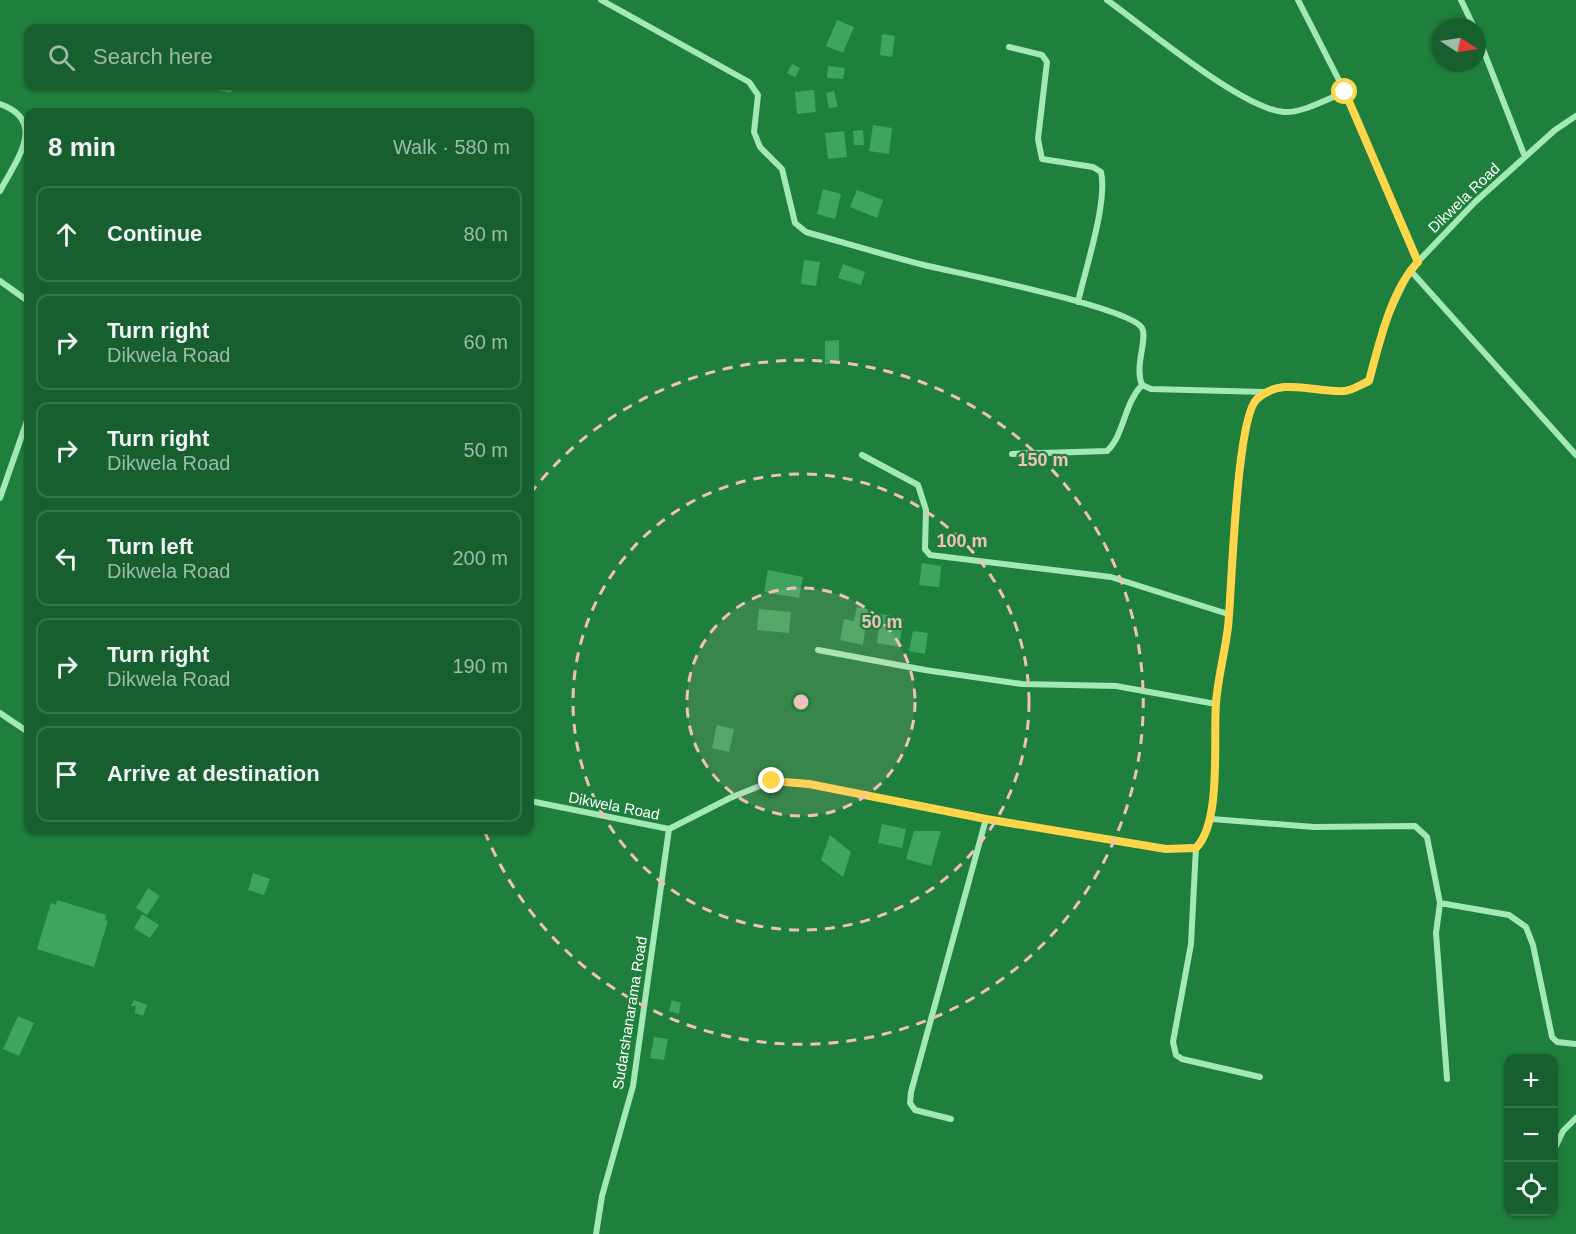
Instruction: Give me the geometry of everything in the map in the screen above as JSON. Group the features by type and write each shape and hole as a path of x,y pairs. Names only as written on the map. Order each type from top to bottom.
{"street":[{"path":"601,0 749,82 758,95 754,132 760,147 782,169 795,223 806,232 922,264 1078,302 1113,314 1141,327 1144,335 1138,374 1142,385 1151,390 1266,392"},
{"path":"1107,0 1230,89 1263,106 1292,111 1345,92"},
{"path":"1298,0 1345,92 1418,262"},
{"path":"1461,0 1470,18"},
{"path":"1009,47 1042,55 1047,62 1038,139 1042,159 1093,167 1101,172 1103,182 1099,209 1078,302"},
{"path":"1486,57 1525,157"},
{"path":"0,104 20,117 24,128"},
{"name":"Dikwela Road","path":"1266,392 1292,386 1346,391 1369,381 1383,327 1410,270 1475,202 1525,157 1576,116"},
{"path":"0,191 18,160 24,144"},
{"path":"1410,270 1576,455"},
{"path":"0,281 24,298"},
{"path":"1012,454 1107,450 1115,444 1132,396 1142,385"},
{"path":"1260,1077 1182,1059 1176,1055 1173,1042 1191,944 1196,848 1204,839 1212,819 1216,705 1228,614 1233,536 1246,423 1254,400 1266,392"},
{"path":"0,498 24,429"},
{"path":"862,454 918,485 926,510 925,549 930,555 1111,577 1228,614"},
{"path":"818,650 1011,682 1116,686 1216,705"},
{"path":"0,713 24,729"},
{"name":"Dikwela Road","path":"534,802 669,829 730,798 772,781 809,784 986,819 1166,849 1196,848"},
{"path":"951,1119 915,1110 910,1103 911,1092 986,819"},
{"path":"1212,819 1314,827 1415,826 1427,837 1440,903 1436,933 1447,1079"},
{"name":"Sudarshanarama Road","path":"596,1234 602,1197 633,1086 669,829"},
{"path":"1440,903 1509,915 1526,927 1533,945 1552,1037 1557,1042 1576,1044"},
{"path":"1558,1142 1563,1131 1576,1118"}],"building":[{"path":"837,20 854,27 843,53 826,46"},
{"path":"882,34 895,36 892,57 880,55"},
{"path":"792,64 800,68 795,77 787,73"},
{"path":"828,66 845,68 843,79 827,78"},
{"path":"217,90 232,90 231,93"},
{"path":"814,90 816,112 797,114 795,92"},
{"path":"834,91 838,107 829,108 826,93"},
{"path":"873,125 892,128 889,154 869,151"},
{"path":"863,130 864,145 854,145 853,131"},
{"path":"844,131 847,157 828,159 825,133"},
{"path":"823,189 841,194 835,219 817,214"},
{"path":"857,190 883,200 877,218 850,207"},
{"path":"804,260 820,262 816,286 801,284"},
{"path":"843,264 865,272 861,285 838,278"},
{"path":"839,340 839,364 825,364 825,341"},
{"path":"922,563 941,566 939,587 919,585"},
{"path":"768,570 803,577 799,598 764,592"},
{"path":"857,607 868,609 863,645 840,640 844,619 854,621"},
{"path":"759,609 791,612 789,633 757,630"},
{"path":"881,614 904,618 899,647 877,643"},
{"path":"913,631 928,633 925,654 909,651"},
{"path":"717,725 734,729 729,752 712,748"},
{"path":"882,824 906,829 902,848 878,843"},
{"path":"914,831 941,831 931,866 906,859"},
{"path":"830,835 851,852 843,877 821,860"},
{"path":"253,873 270,879 264,895 248,890"},
{"path":"148,888 160,896 147,915 136,908"},
{"path":"57,900 106,915 105,920 108,921 94,967 37,949 51,903 56,905"},
{"path":"142,914 159,925 150,938 134,928"},
{"path":"134,1000 147,1005 143,1016 135,1013 136,1006 131,1006"},
{"path":"672,1000 681,1003 679,1014 669,1011"},
{"path":"18,1016 34,1023 19,1056 3,1049"},
{"path":"654,1037 668,1039 664,1060 650,1058"}],"route":[{"path":"772,781 809,784 986,819 1166,849 1196,848 1204,839 1212,819 1216,697 1228,626 1233,536 1246,423 1254,400 1266,392 1292,386 1346,391 1369,381 1383,327 1410,270 1418,262 1345,92"}]}
